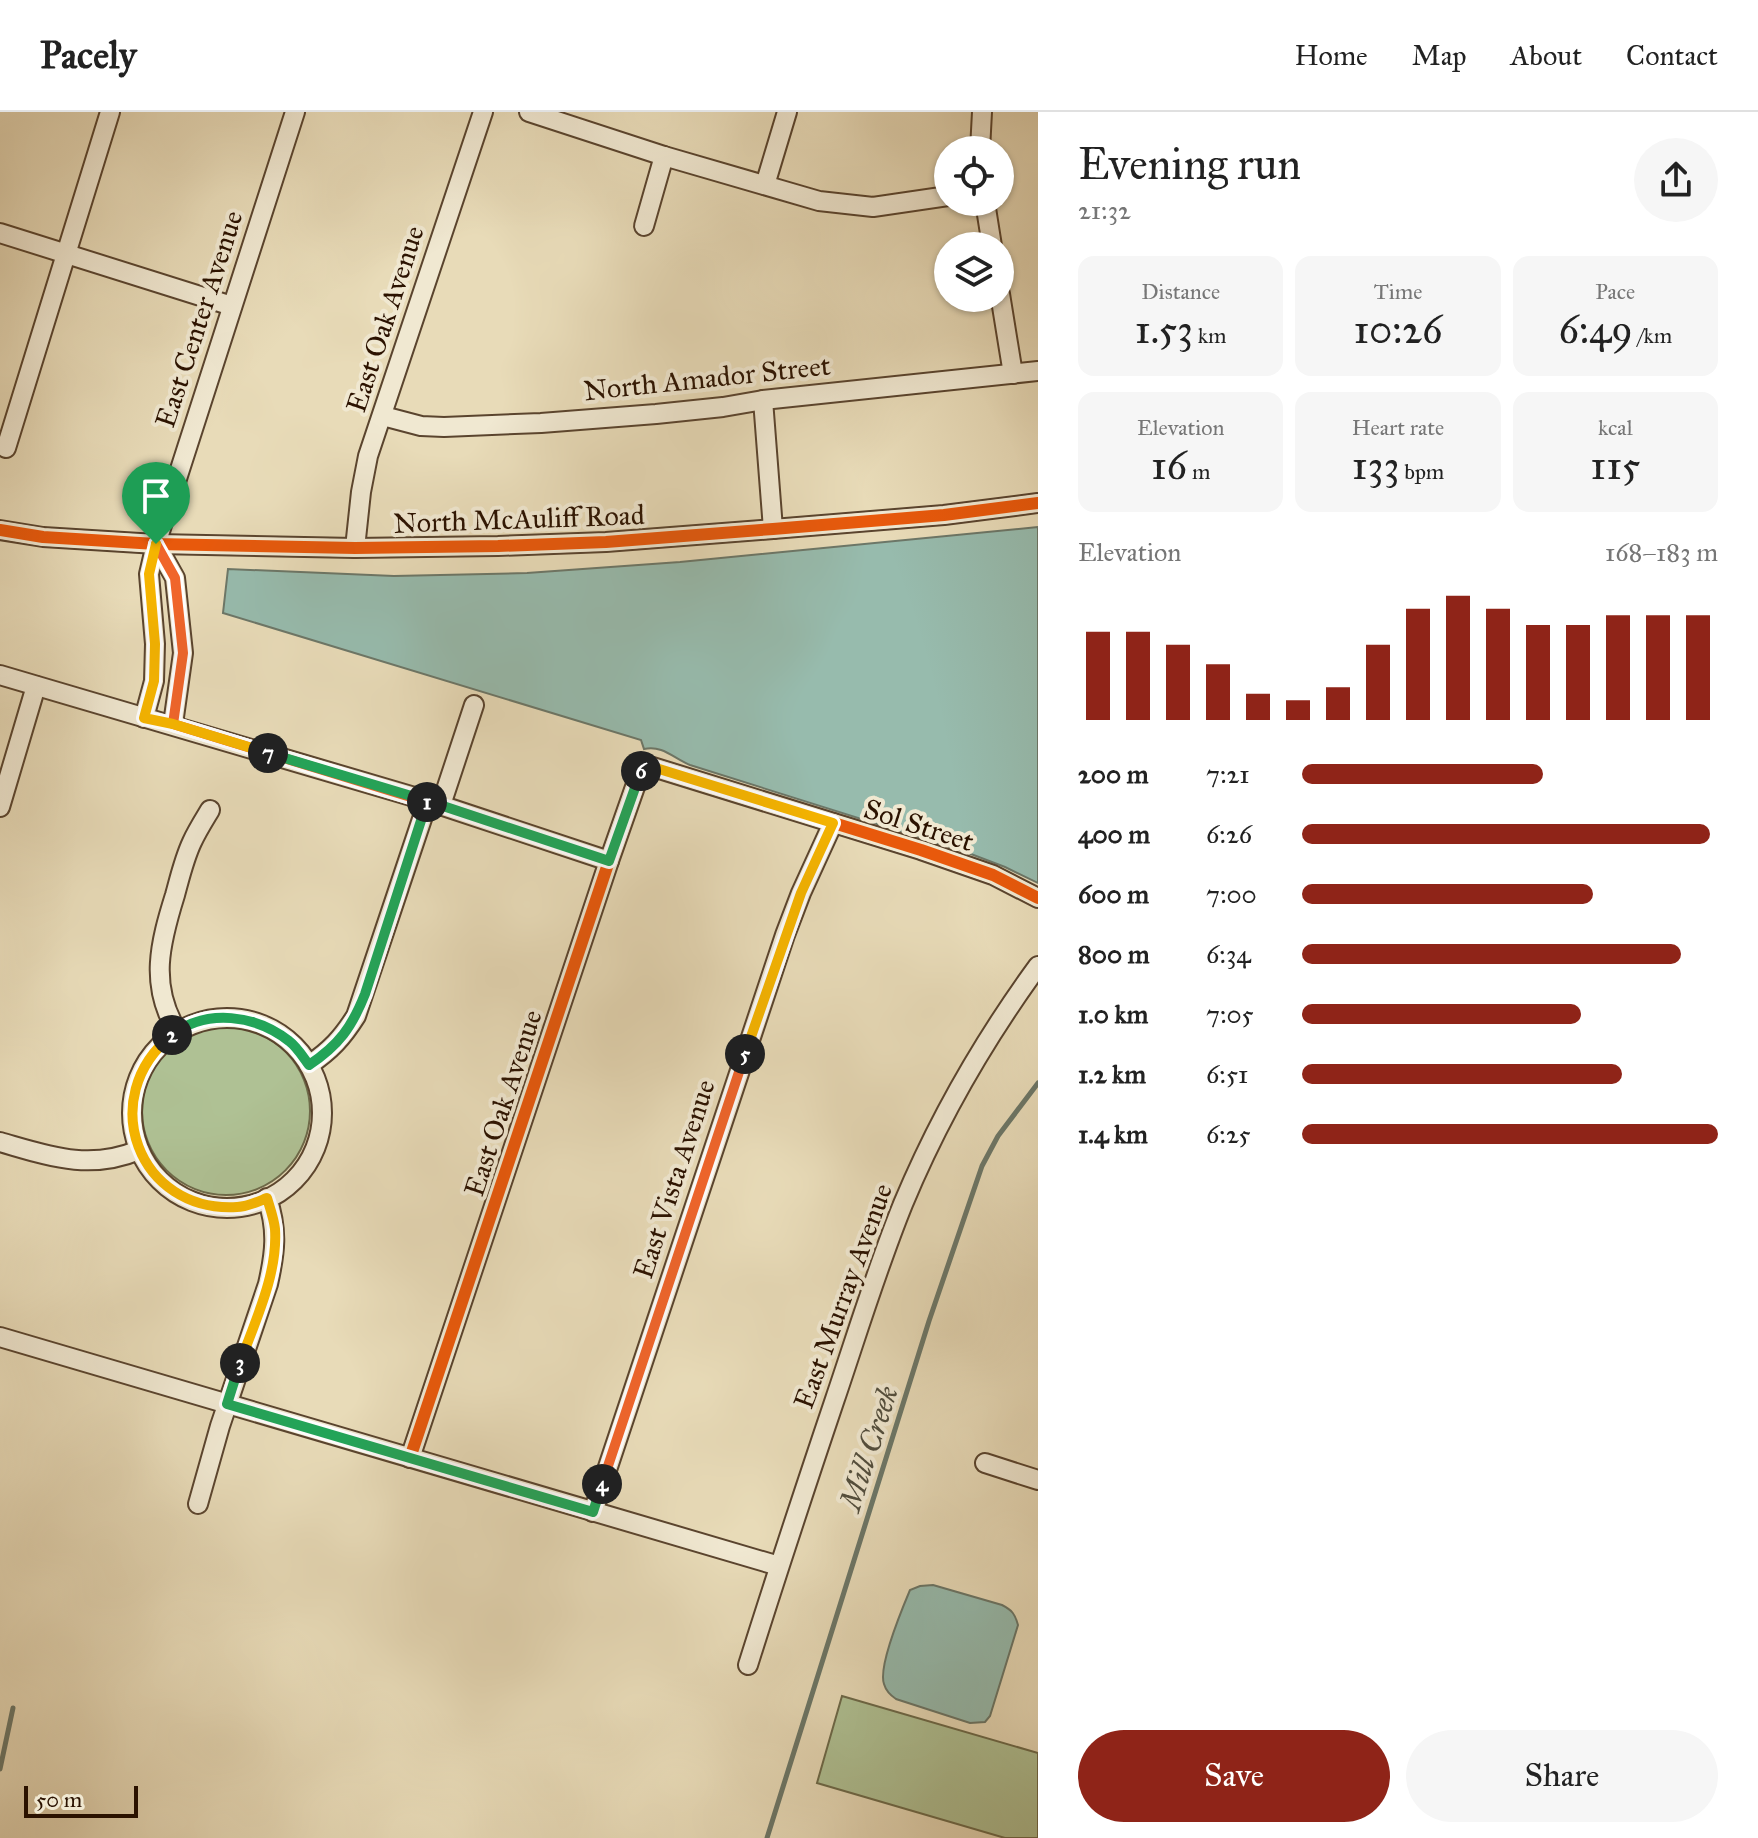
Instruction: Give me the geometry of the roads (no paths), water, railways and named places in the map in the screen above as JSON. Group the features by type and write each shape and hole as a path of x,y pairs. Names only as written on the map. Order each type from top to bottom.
{"street":[{"path":"6,448 110,112"},
{"name":"East Center Avenue","path":"144,718 154,681 155,644 149,574 156,544 295,112"},
{"name":"East Oak Avenue","path":"355,548 368,456 483,112"},
{"path":"529,112 664,156 819,201 873,207 934,198"},
{"path":"765,185 787,112"},
{"path":"981,136 982,112"},
{"path":"644,226 664,156"},
{"path":"0,233 232,306"},
{"path":"1003,312 1013,374"},
{"name":"North Amador Street","path":"383,416 421,426 541,423 723,407 763,400 1038,371"},
{"path":"763,400 773,529"},
{"name":"North McAuliff Road","path":"0,530 43,537 156,544 355,548 513,546 606,542 944,515 1038,503"},
{"path":"156,544 175,578 183,653 173,724"},
{"path":"0,675 434,803 609,861"},
{"path":"0,807 36,686"},
{"path":"309,1065 333,1048 356,1016 434,803 474,705"},
{"name":"East Oak Avenue","path":"410,1458 643,764"},
{"name":"Sol Street","path":"643,764 953,860 993,875 1038,898"},
{"path":"177,1031 162,1001 160,953 188,851 210,810"},
{"name":"East Vista Avenue","path":"593,1512 785,935 833,823"},
{"name":"East Murray Avenue","path":"748,1665 884,1253 904,1203 954,1098 1002,1017 1038,966"},
{"path":"237,1017 266,1026 292,1043 309,1065 321,1096 321,1126 312,1155 294,1180 267,1198 240,1207 209,1207 180,1196 156,1177 139,1150 132,1125 133,1098 141,1071 156,1049 177,1031 206,1019 237,1017"},
{"path":"0,1142 72,1161 94,1162 139,1150"},
{"path":"198,1504 227,1404 268,1284 275,1227 267,1198"},
{"path":"0,1337 779,1566"},
{"path":"985,1463 1038,1480"}],"waterway":[{"name":"Mill Creek","path":"767,1838 929,1321 982,1166 998,1136 1038,1083"},
{"path":"0,1769 13,1708"}]}
